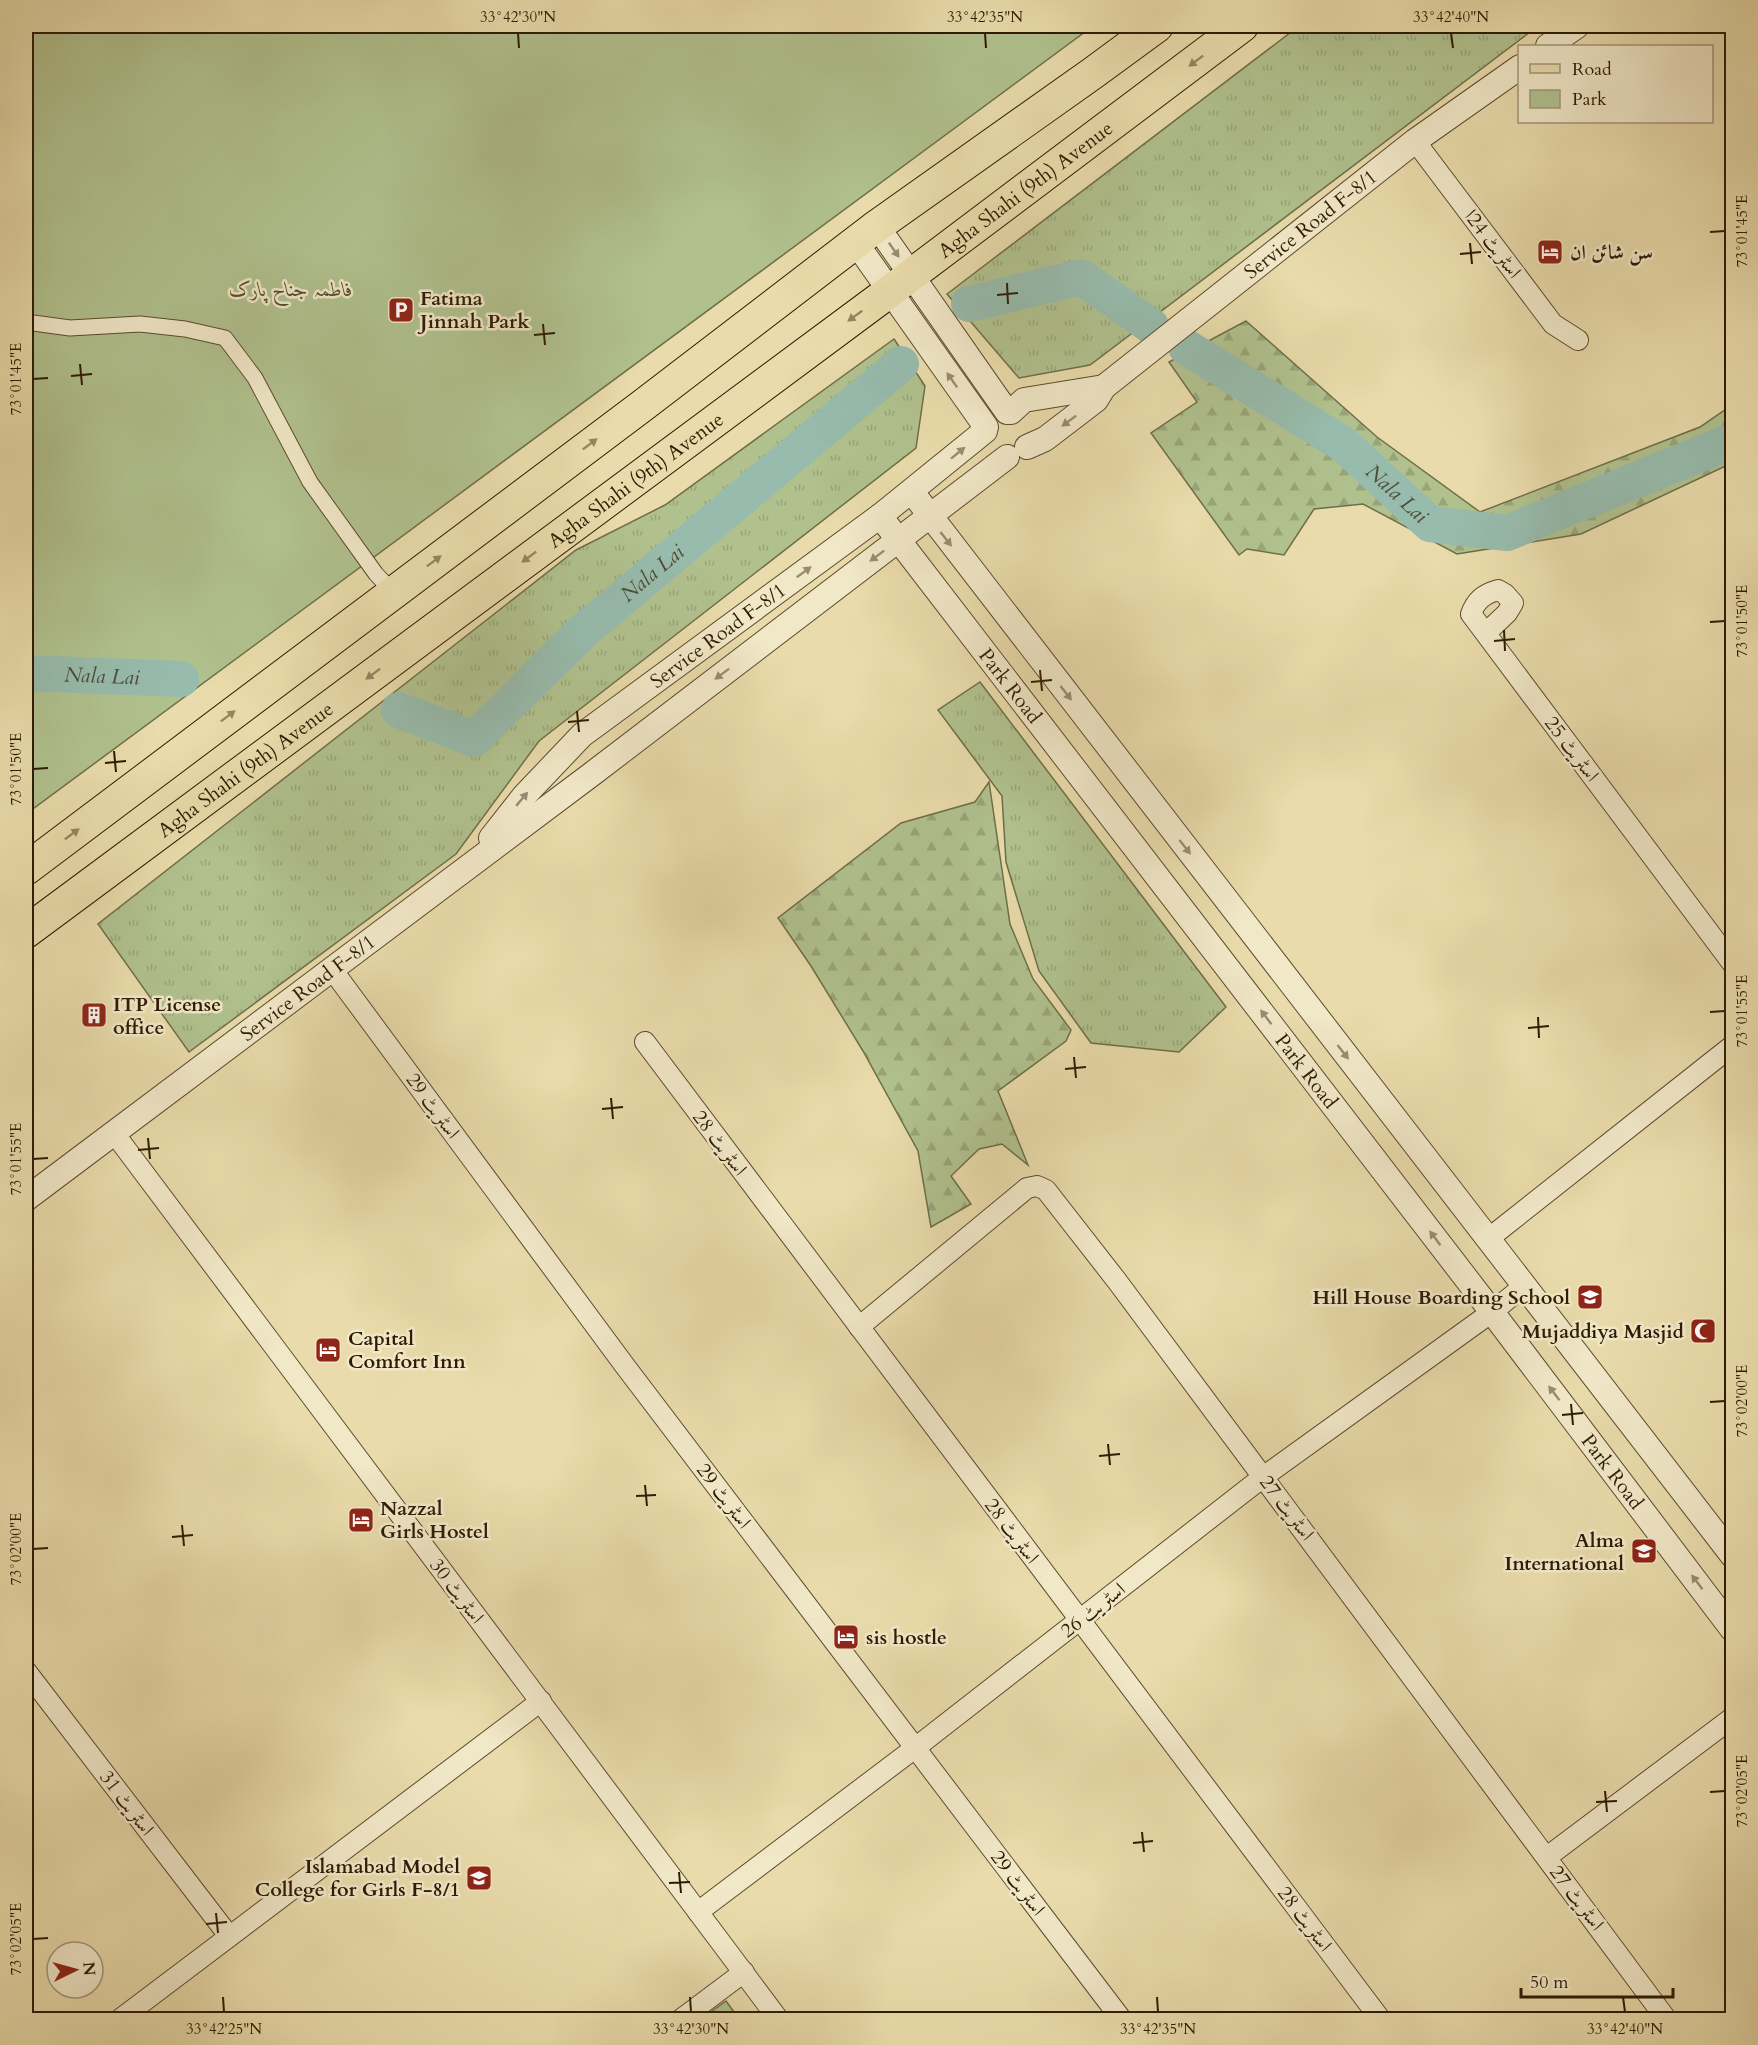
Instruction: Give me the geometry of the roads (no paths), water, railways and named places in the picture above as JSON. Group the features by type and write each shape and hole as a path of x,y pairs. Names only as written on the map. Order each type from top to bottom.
{"main road":[{"path":"26,869 867,234 1157,26"},
{"name":"Agha Shahi (9th) Avenue","path":"26,932 1242,26"}],"street":[{"path":"1549,45 1577,26"},
{"name":"Service Road F-8/1","path":"26,1199 592,774 899,538 1017,452 1045,439 1096,400 1104,387 1415,141 1518,68"},
{"name":"اسٹریٹ 24ا","path":"1415,141 1553,324 1578,340"},
{"path":"867,234 900,283 986,429"},
{"path":"900,283 1009,412 1023,418 1030,429 1029,441 1017,452 1001,456 990,449 985,438 986,429 991,419 998,414 1009,412"},
{"path":"26,322 70,328 140,324 185,329 225,338 255,378 310,482 376,574 393,592"},
{"name":"Service Road F-8/1","path":"1009,412 1024,400 1104,387"},
{"name":"Service Road F-8/1","path":"473,862 524,796 582,735 912,492 986,429"},
{"name":"Park Road","path":"912,492 1732,1555"},
{"name":"Park Road","path":"880,516 1492,1311 1732,1629"},
{"name":"اسٹریٹ 25","path":"1487,632 1507,613 1513,603 1498,590 1486,593 1475,604 1471,614 1732,963"},
{"name":"اسٹریٹ 29","path":"331,968 626,1366 1122,2019"},
{"name":"اسٹریٹ 28","path":"645,1042 1381,2019"},
{"path":"1488,1239 1732,1046"},
{"name":"اسٹریٹ 30","path":"114,1133 779,2019"},
{"name":"اسٹریٹ 27","path":"859,1327 1027,1188 1037,1186 1046,1190 1117,1281 1667,2019"},
{"name":"اسٹریٹ 26","path":"698,1912 915,1748 1263,1477 1524,1286"},
{"name":"اسٹریٹ 31","path":"26,1671 229,1936"},
{"path":"119,2019 541,1701"},
{"path":"1546,1857 1732,1718"},
{"path":"680,2019 744,1972"}],"waterway":[{"name":"Nala Lai","path":"969,304 1081,277 1151,326"},
{"name":"Nala Lai","path":"1186,347 1343,444 1430,524 1507,533 1732,441"},
{"name":"Nala Lai","path":"399,710 474,739 582,632 901,364"},
{"name":"Nala Lai","path":"26,673 181,679"}],"place":[{"name":"سن شائن ان","path":"1550,252"},
{"name":"Fatima Jinnah Park","path":"401,310"},
{"name":"ITP License office","path":"94,1015"},
{"name":"Hill House Boarding School","path":"1590,1297"},
{"name":"Mujaddiya Masjid","path":"1703,1331"},
{"name":"Capital Comfort Inn","path":"328,1350"},
{"name":"Nazzal Girls Hostel","path":"361,1520"},
{"name":"Alma International","path":"1644,1551"},
{"name":"sis hostle","path":"846,1637"},
{"name":"Islamabad Model College for Girls F-8/1","path":"479,1878"}],"park label":[{"name":"فاطمہ جناح پارک","path":"291,289"}]}
